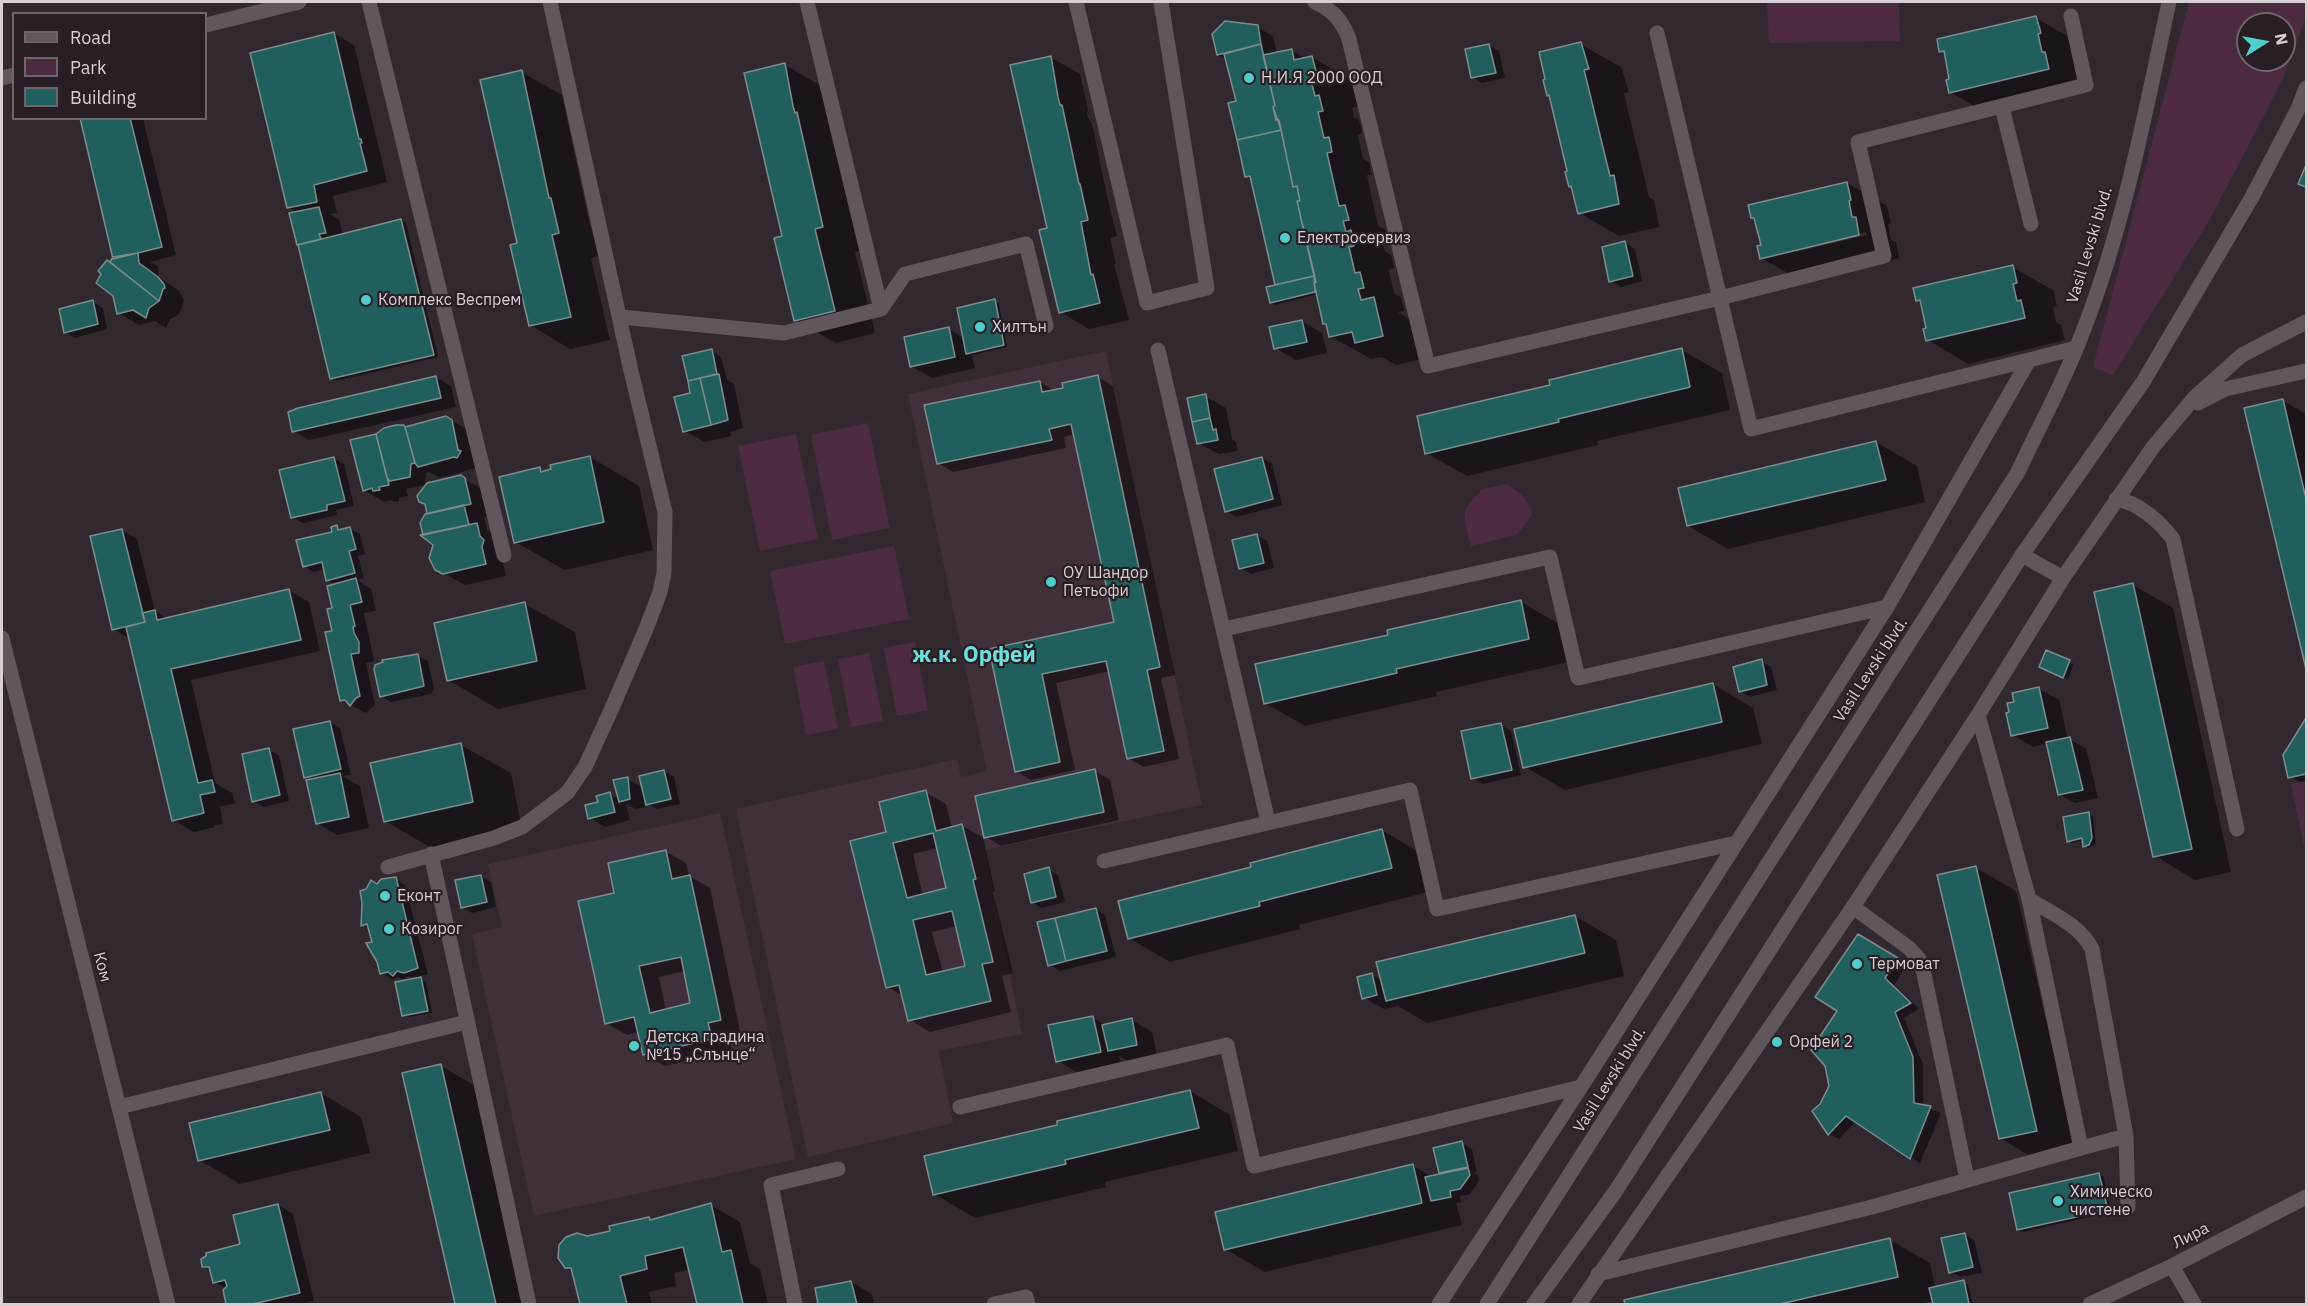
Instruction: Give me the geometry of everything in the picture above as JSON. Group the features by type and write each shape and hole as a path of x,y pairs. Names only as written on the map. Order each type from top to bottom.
{"street":[{"path":"207,26 299,2"},
{"path":"369,2 504,555"},
{"path":"388,867 494,838 522,827 567,793 585,767 632,664 660,592 666,553 664,512 550,2"},
{"path":"807,2 881,309"},
{"path":"1076,2 1147,303 1207,288 1161,2"},
{"path":"1315,2 1337,16 1350,39 1428,366 1884,256 1858,142 2086,85 2071,16"},
{"name":"Vasil Levski blvd.","path":"1487,1305 1996,508 2039,431 2076,348 2110,251 2142,128 2169,2"},
{"path":"1657,33 1751,429 2076,348"},
{"path":"1534,1305 1615,1192 2022,555 2143,382 2252,197 2307,87"},
{"path":"2002,107 2031,224"},
{"path":"621,317 784,333 881,309 905,274 1026,244 1046,326"},
{"path":"1579,1305 1598,1274 1853,907 1978,715 2063,578 2153,447 2195,398 2242,355 2307,322"},
{"path":"1158,350 1269,822"},
{"path":"1439,1305 1887,607 2029,360"},
{"path":"2187,408 2225,389 2307,371"},
{"path":"2116,499 2127,501 2146,513 2165,528 2173,539 2237,829"},
{"path":"2022,555 2063,578"},
{"path":"1224,629 1550,556 1578,678 1887,607"},
{"name":"Ком","path":"2,639 168,1305"},
{"path":"1978,715 2029,899 2081,1148"},
{"path":"1104,861 1410,790 1437,909 1736,843"},
{"path":"431,854 529,1305"},
{"path":"2029,899 2075,927 2085,936 2092,949 2126,1136 2128,1207"},
{"path":"1853,907 1919,958 1967,1179"},
{"path":"119,1107 467,1022"},
{"path":"960,1107 1227,1046 1254,1166 1581,1087"},
{"path":"1598,1274 1872,1207 2126,1136"},
{"path":"795,1305 771,1185 838,1169"},
{"name":"Лира","path":"2090,1305 2307,1197"},
{"path":"2172,1266 2194,1305"},
{"path":"994,1305 1026,1297 1028,1305"}],"shaded area":[{"path":"1106,351 1202,805 985,850 1022,1034 939,1051 953,1123 808,1157 736,809 957,759 961,777 987,771 908,394"},
{"name":"Детска градина №15 „Слънце“","path":"720,813 796,1159 534,1216 472,934 502,927 488,864"}],"green space":[{"path":"1767,2 1899,2 1900,41 1769,43"},
{"path":"2189,2 2306,2 2306,17 2296,44 2296,12 2236,12 2236,72 2285,72 2209,221 2113,375 2093,367"},
{"path":"868,423 890,528 832,540 811,435"},
{"path":"796,434 818,539 760,551 738,446"},
{"path":"1507,484 1523,496 1532,514 1517,535 1471,546 1465,524 1465,509 1482,489"},
{"path":"894,546 909,619 785,644 770,571"},
{"path":"915,642 928,710 897,716 884,648"},
{"path":"869,653 883,721 851,727 838,659"},
{"path":"824,661 838,729 806,735 793,667"},
{"path":"2306,781 2306,856 2291,784"}],"building":[{"path":"2036,16 2041,33 2038,34 2042,52 2045,52 2049,69 1949,93 1944,51 1939,52 1937,39"},
{"path":"1225,21 1258,25 1261,44 1217,55 1212,34"},
{"path":"334,32 367,171 314,185 317,202 287,208 250,53"},
{"path":"1581,42 1589,69 1584,70 1610,176 1614,175 1619,204 1578,214 1565,172 1567,171 1549,95 1547,96 1543,80 1545,79 1539,52"},
{"name":"Н.И.Я 2000 ООД","path":"1261,44 1275,106 1273,107 1281,130 1237,140 1228,103 1236,101 1224,54"},
{"path":"1489,44 1496,73 1471,78 1465,49"},
{"path":"1292,49 1294,60 1312,56 1319,83 1312,85 1315,96 1319,95 1323,111 1318,112 1324,138 1329,137 1332,152 1327,153 1339,206 1345,205 1349,220 1343,221 1346,232 1351,230 1353,238 1354,246 1349,247 1355,273 1360,272 1364,288 1358,289 1361,300 1374,297 1383,336 1355,343 1352,332 1329,337 1326,324 1323,324 1314,283 1316,282 1297,201 1300,201 1297,186 1293,187 1263,55"},
{"path":"1051,56 1058,97 1062,105 1088,220 1081,222 1091,275 1093,274 1100,303 1059,313 1039,230 1047,228 1010,65"},
{"path":"785,63 793,106 795,113 797,112 823,227 815,229 835,311 794,321 774,238 782,236 744,73"},
{"path":"522,70 549,198 551,198 559,233 552,235 571,317 529,326 510,245 517,243 480,80"},
{"path":"80,120 130,120 162,247 113,259"},
{"name":"Електросервиз","path":"1281,130 1293,187 1297,186 1300,201 1297,201 1314,276 1275,285 1250,176 1245,177 1237,140"},
{"path":"2306,165 2306,187 2298,184"},
{"path":"1847,182 1852,217 1856,217 1859,235 1760,259 1757,246 1761,245 1748,205"},
{"path":"319,207 326,233 319,234 321,239 297,245 289,213"},
{"name":"Комплекс Веспрем","path":"401,219 434,355 330,379 298,245"},
{"path":"1625,241 1633,276 1609,282 1602,247"},
{"path":"138,253 139,263 164,284 165,288 159,301 110,262 113,257"},
{"path":"107,260 159,301 149,308 146,318 133,310 117,314 113,296 96,283 101,274 98,271"},
{"path":"2013,265 2017,283 2013,284 2017,301 2021,300 2025,318 1926,341 1923,329 1926,328 1920,300 1916,301 1913,288"},
{"path":"1314,276 1315,292 1270,303 1266,287"},
{"name":"Хилтън","path":"995,299 1004,345 966,354 957,308"},
{"path":"93,300 98,324 64,333 59,309"},
{"path":"1302,320 1307,342 1274,349 1269,327"},
{"path":"949,327 955,357 910,367 904,337"},
{"path":"1682,348 1690,387 1558,419 1559,422 1425,454 1417,416 1550,385 1549,380"},
{"path":"712,349 717,374 688,381 682,356"},
{"path":"719,374 728,420 711,425 700,378"},
{"path":"1098,375 1160,667 1147,670 1164,751 1127,759 1106,661 1042,674 1060,762 1015,772 989,649 1114,622 1071,424 1049,429 1052,440 937,464 924,405 1040,381 1042,392 1063,388 1062,383"},
{"path":"436,376 441,398 292,432 288,412 298,408"},
{"path":"700,378 711,425 683,432 674,397 690,393 688,381"},
{"path":"1206,394 1210,418 1192,422 1187,398"},
{"path":"2283,399 2306,499 2306,669 2244,408"},
{"path":"446,416 452,420 458,450 461,451 457,458 418,467 405,427"},
{"path":"1210,418 1213,430 1216,429 1218,440 1197,444 1192,422"},
{"path":"396,425 405,427 415,463 411,464 410,477 390,481 387,478 376,434 384,428"},
{"path":"376,434 389,485 379,487 380,490 373,491 372,488 363,491 350,440"},
{"path":"1876,441 1886,480 1687,526 1678,488"},
{"path":"590,456 604,522 514,543 499,477 540,467 541,472 551,469 550,465"},
{"path":"334,457 345,501 327,505 327,510 291,518 279,470"},
{"path":"1262,457 1273,499 1225,512 1214,469"},
{"path":"461,475 465,478 471,504 427,514 425,504 419,502 417,496 427,483"},
{"path":"464,505 469,525 423,535 420,523 425,514"},
{"path":"477,523 480,536 484,540 482,547 486,564 443,574 435,570 429,558 433,545 420,535"},
{"path":"337,525 338,530 350,527 356,549 349,551 355,573 326,581 322,562 303,567 296,540 332,532 331,527"},
{"path":"122,529 145,622 112,630 90,536"},
{"path":"1257,534 1264,563 1239,569 1232,540"},
{"path":"356,578 362,602 350,605 355,626 353,627 354,633 359,642 359,653 351,654 360,696 350,706 345,700 340,701 325,632 332,631 327,609 332,608 327,586"},
{"path":"2133,583 2192,849 2153,857 2094,592"},
{"path":"289,589 301,640 171,669 198,783 212,780 215,792 200,795 204,813 172,821 126,627 145,622 142,613 155,610 157,620"},
{"path":"1521,600 1529,639 1396,669 1397,673 1264,704 1255,664 1388,635 1387,630"},
{"path":"525,602 537,661 447,681 434,623"},
{"path":"2046,650 2070,660 2063,678 2039,667"},
{"path":"418,654 424,686 380,697 375,665 383,662 382,660"},
{"path":"1762,659 1767,685 1739,692 1733,667"},
{"path":"1713,683 1722,722 1523,768 1514,729"},
{"path":"2039,687 2048,728 2011,736 2006,713 2009,712 2007,703 2014,702 2012,693"},
{"path":"2306,718 2306,774 2288,778 2283,755"},
{"path":"330,721 341,769 304,778 293,729"},
{"path":"1501,723 1512,770 1471,779 1461,731"},
{"path":"2070,737 2083,790 2058,795 2046,742"},
{"path":"461,743 473,802 384,822 370,763"},
{"path":"269,748 280,795 252,802 242,754"},
{"path":"1095,769 1104,812 984,838 975,796"},
{"path":"664,770 671,799 646,805 639,776"},
{"path":"340,773 349,817 316,824 306,780"},
{"path":"628,777 630,799 619,802 613,780"},
{"path":"926,790 936,831 962,824 993,962 982,964 991,1001 908,1021 899,985 886,988 850,841 886,832 879,802","holes":["933,833 946,888 907,898 893,843","952,911 965,966 926,975 913,920"]},
{"path":"610,792 615,812 588,819 585,805 598,802 596,796"},
{"path":"2089,812 2092,838 2089,845 2083,847 2082,838 2067,842 2063,817"},
{"path":"1382,829 1392,868 1259,902 1260,906 1128,939 1118,901 1251,867 1250,863"},
{"path":"666,850 672,879 690,875 721,1020 708,1023 712,1039 643,1055 634,1017 605,1024 578,901 614,893 608,863","holes":["681,957 690,1003 650,1013 639,966"]},
{"path":"1976,866 2037,1131 1999,1139 1937,875"},
{"path":"1049,867 1056,897 1031,903 1024,874"},
{"path":"481,875 487,902 461,908 455,880"},
{"name":"Козирог","path":"396,877 418,968 404,973 397,971 393,976 388,972 380,974 377,962 366,943 372,942 367,924 361,926 360,891 366,889 371,880 377,884 381,879"},
{"path":"1096,908 1107,951 1066,961 1055,918"},
{"path":"1575,915 1585,953 1386,1001 1376,962"},
{"path":"1055,918 1066,961 1048,966 1037,922"},
{"path":"1858,934 1898,958 1885,978 1911,1003 1895,1012 1913,1057 1914,1103 1931,1106 1910,1159 1846,1116 1828,1135 1812,1111 1820,1104 1829,1086 1825,1066 1811,1050 1837,1011 1815,997"},
{"path":"1372,973 1377,995 1362,999 1357,977"},
{"path":"421,977 428,1011 402,1016 395,982"},
{"path":"1093,1016 1101,1052 1056,1062 1048,1025"},
{"path":"1132,1018 1137,1045 1108,1051 1102,1025"},
{"path":"441,1064 496,1304 455,1304 402,1073"},
{"path":"1190,1090 1199,1128 1065,1160 1066,1164 933,1195 924,1156 1057,1125 1057,1121"},
{"path":"321,1092 330,1130 198,1161 189,1123"},
{"path":"1462,1141 1468,1167 1439,1173 1433,1148"},
{"path":"1413,1164 1422,1203 1224,1250 1215,1212"},
{"path":"1468,1168 1470,1175 1460,1189 1450,1191 1451,1197 1431,1201 1425,1177"},
{"name":"Химическо чистене","path":"2099,1173 2108,1210 2017,1230 2009,1193"},
{"path":"711,1203 722,1252 731,1250 743,1304 697,1304 683,1247 645,1256 647,1269 620,1276 627,1304 580,1304 571,1268 565,1268 558,1258 559,1245 566,1237 577,1233 587,1236 610,1231 609,1226 649,1217 650,1220"},
{"path":"278,1204 300,1293 253,1304 226,1304 223,1290 227,1286 225,1280 213,1283 209,1267 202,1267 201,1259 206,1256 206,1253 240,1244 233,1215"},
{"path":"1965,1233 1973,1267 1949,1273 1941,1238"},
{"path":"1890,1238 1898,1277 1780,1304 1625,1304 1624,1300"},
{"path":"1964,1280 1969,1304 1933,1304 1929,1288"},
{"path":"851,1281 857,1304 818,1304 815,1288"}],"place":[{"name":"Н.И.Я 2000 ООД","path":"1249,78"},
{"name":"Електросервиз","path":"1285,238"},
{"name":"Комплекс Веспрем","path":"366,300"},
{"name":"Хилтън","path":"980,327"},
{"name":"ОУ Шандор Петьофи","path":"1051,582"},
{"name":"Еконт","path":"385,896"},
{"name":"Козирог","path":"389,929"},
{"name":"Термоват","path":"1857,964"},
{"name":"Орфей 2","path":"1777,1042"},
{"name":"Детска градина №15 „Слънце“","path":"634,1046"},
{"name":"Химическо чистене","path":"2058,1201"}],"district":[{"name":"ж.к. Орфей","path":"974,656"}]}
